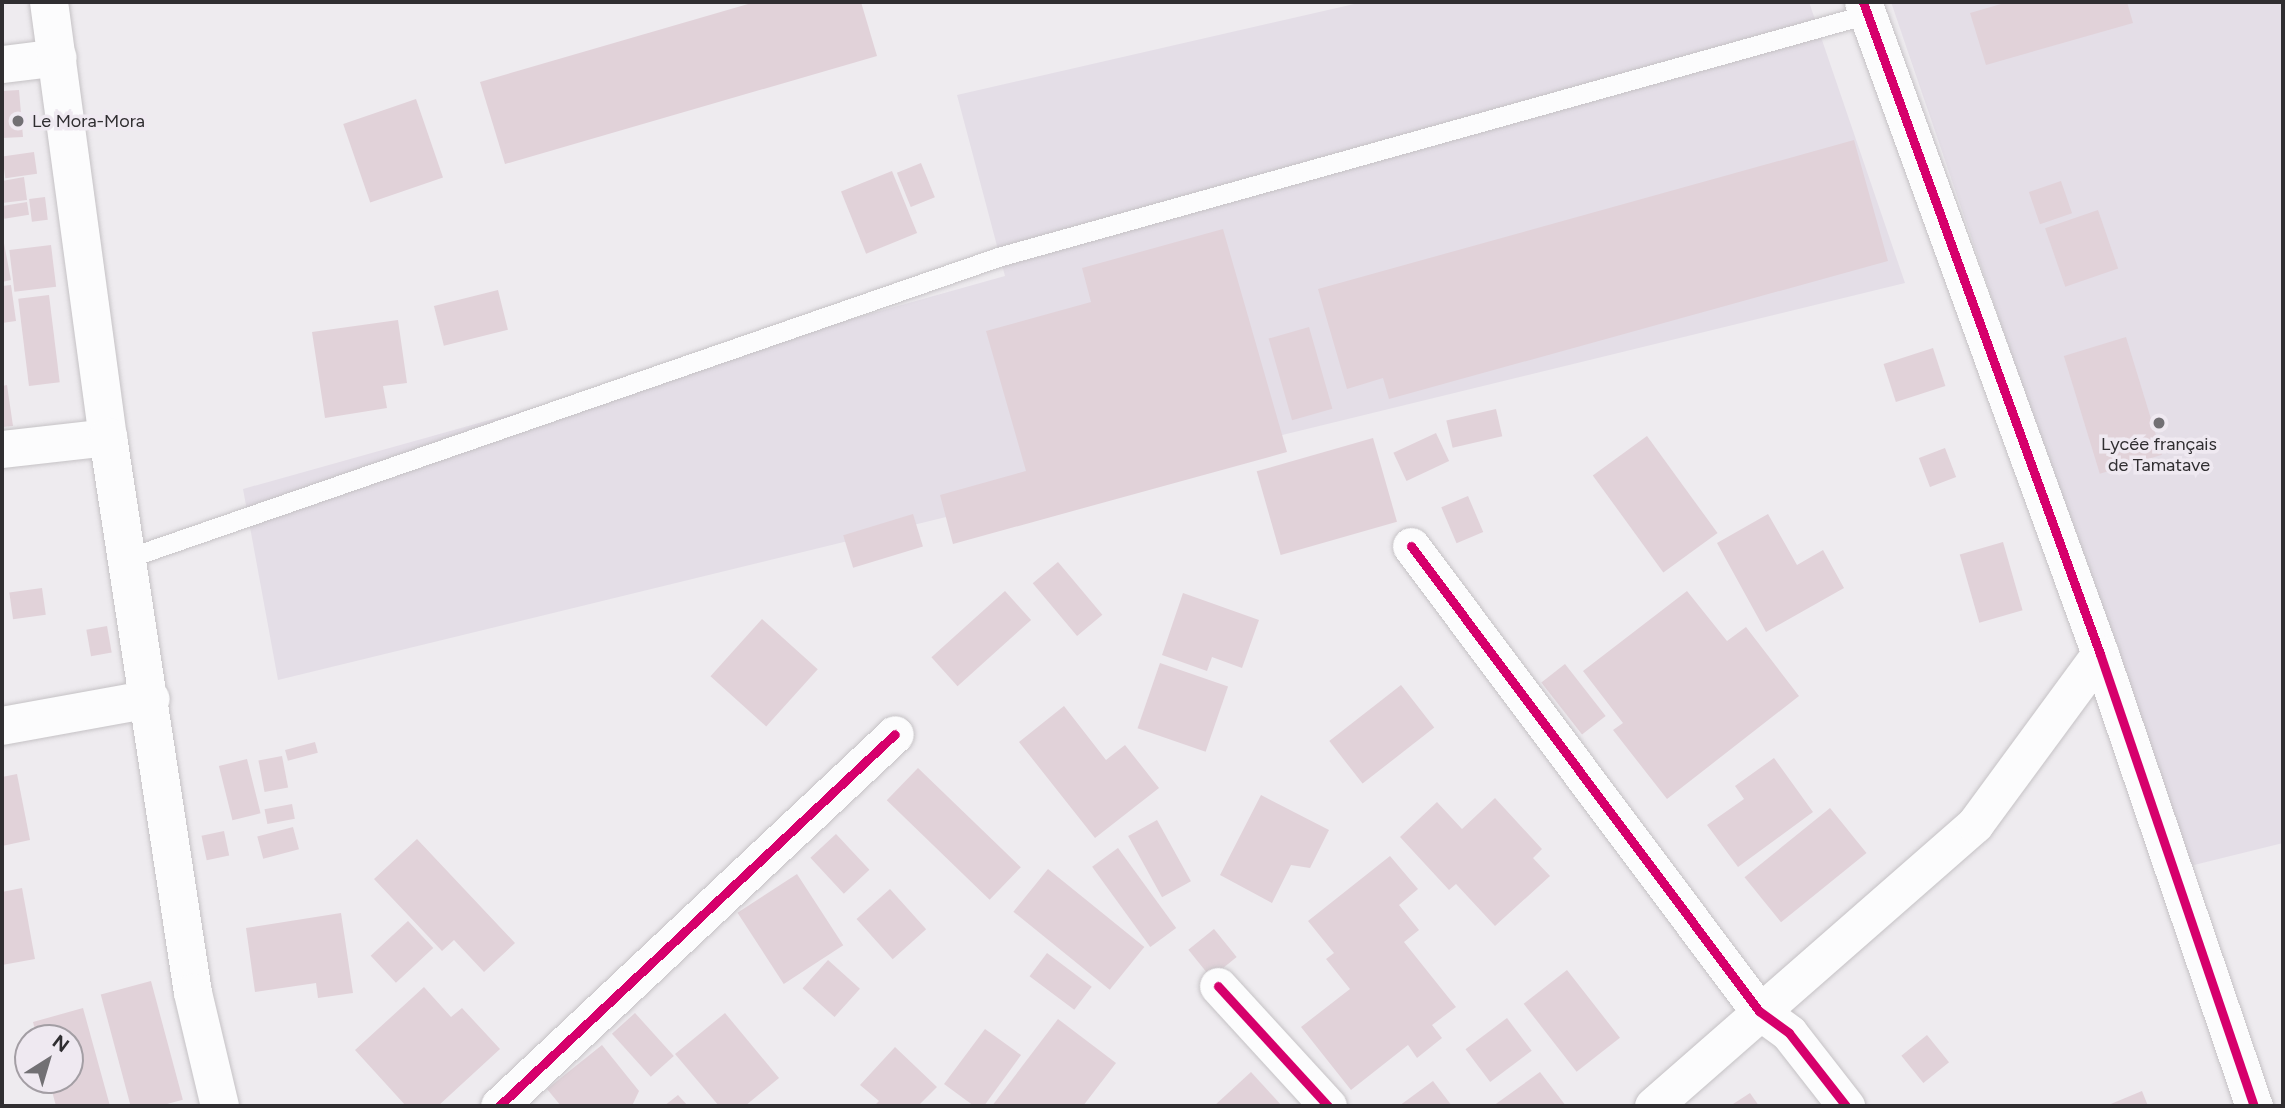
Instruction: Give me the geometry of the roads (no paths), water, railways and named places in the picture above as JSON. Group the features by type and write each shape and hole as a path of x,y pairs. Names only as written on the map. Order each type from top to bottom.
{"main road":[{"path":"49,2 107,437 151,699 193,993 219,1106"},
{"path":"2,726 151,699"}],"street":[{"path":"1865,8 2100,654 2254,1106"},
{"path":"2,64 58,57"},
{"path":"2,449 107,437"},
{"path":"1411,547 1759,1011 1789,1033 1846,1106"},
{"path":"1653,1106 1975,824 2100,654"},
{"path":"499,1106 895,734"},
{"path":"1218,986 1328,1106"}],"lane":[{"path":"128,558 998,257 1865,8"}],"place":[{"name":"Le Mora-Mora","path":"18,121"},
{"name":"Lycée français de Tamatave","path":"2159,423"}]}
